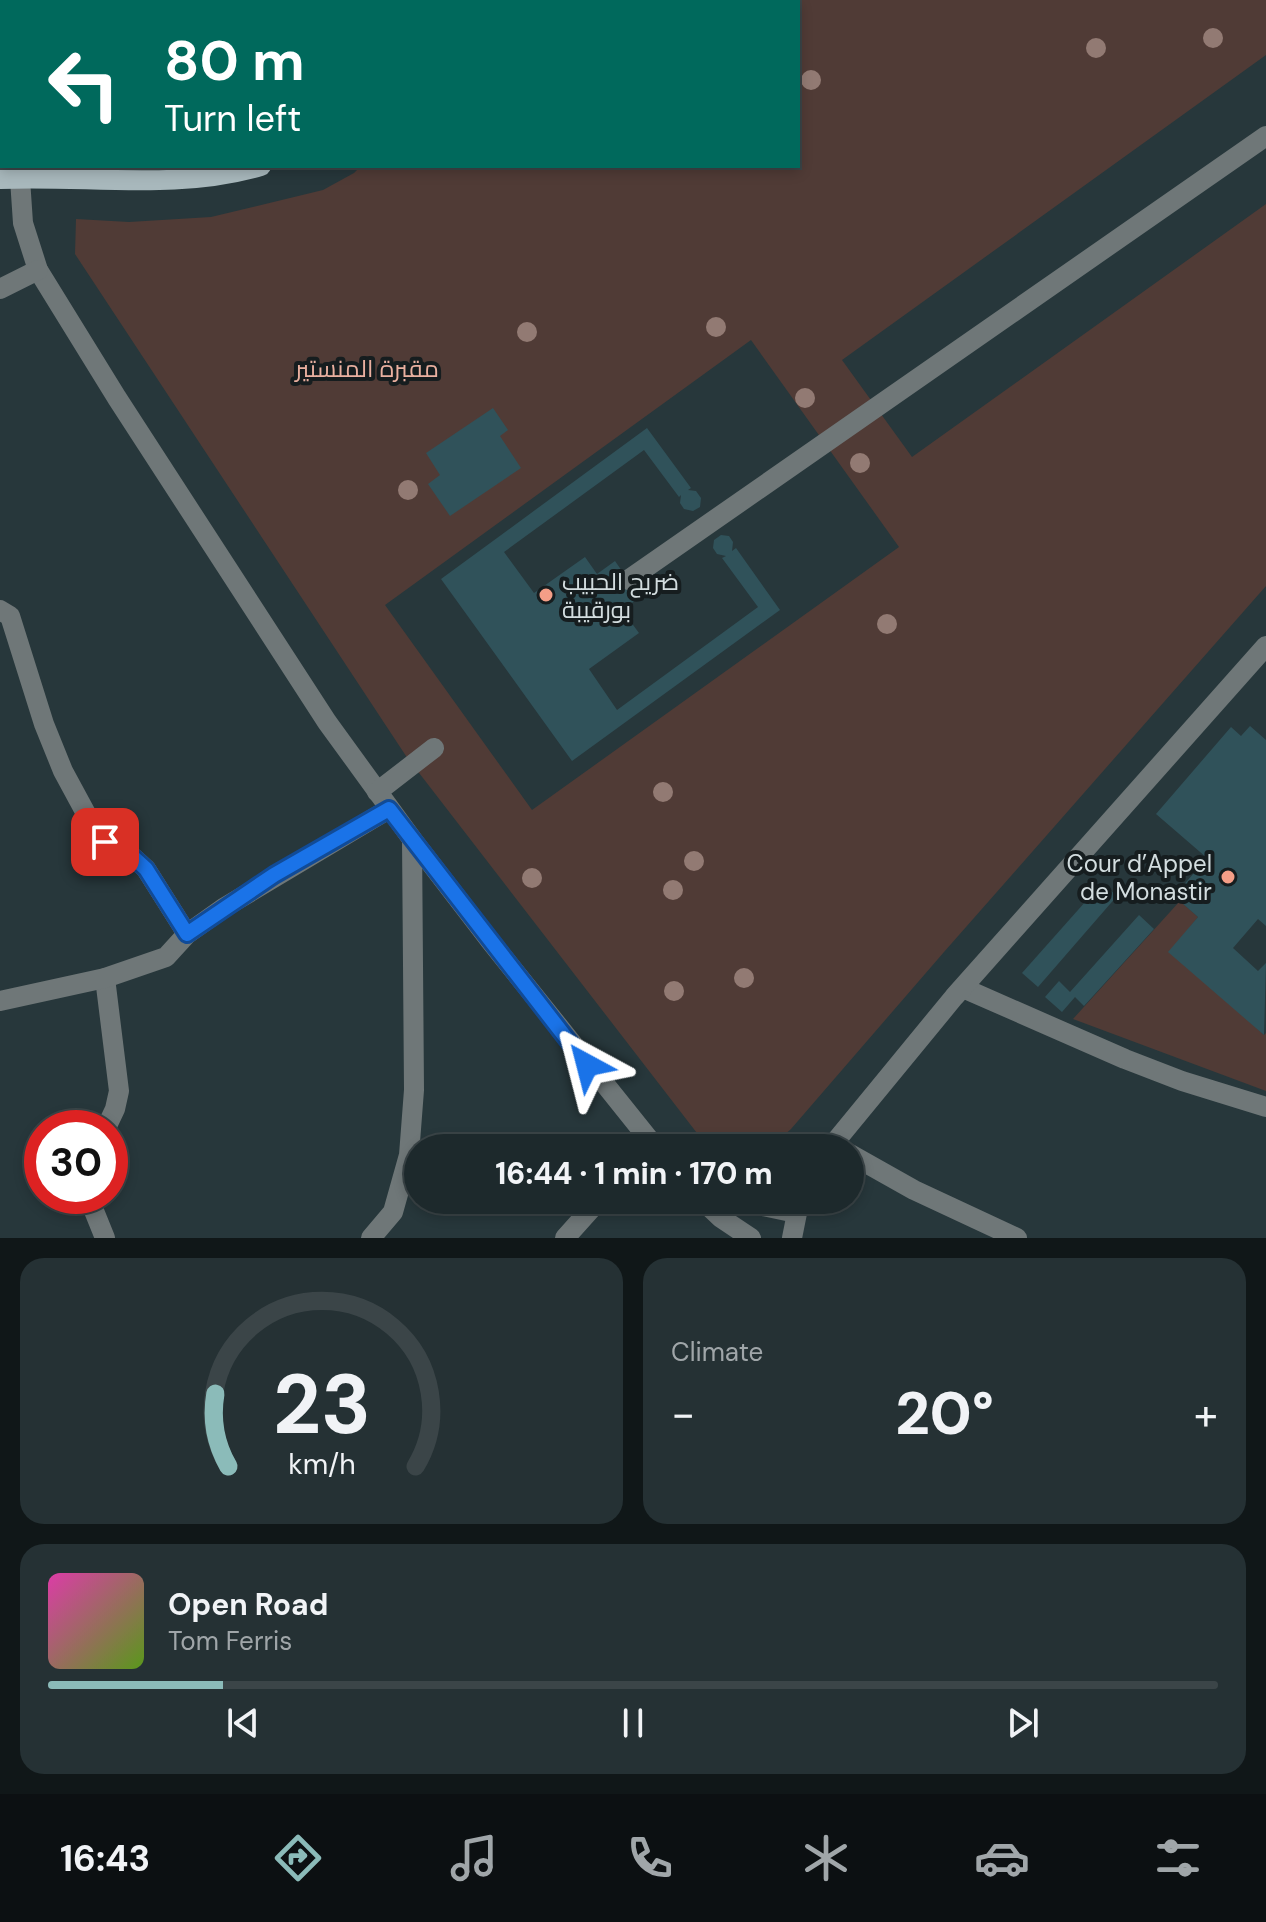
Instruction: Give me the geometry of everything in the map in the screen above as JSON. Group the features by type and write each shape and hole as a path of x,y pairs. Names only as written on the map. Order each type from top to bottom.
{"main road":[{"path":"10,179 163,181 206,178 252,168"}],"street":[{"path":"628,580 1266,136"},
{"path":"10,179 38,270 327,722 412,839 643,1134"},
{"path":"0,289 38,270"},
{"path":"0,610 10,616 44,724 63,771 96,832 105,842 134,858 146,869 187,934"},
{"path":"850,1134 963,988 1266,646"},
{"path":"0,1001 105,978 166,957 187,934 383,800 434,748"},
{"path":"371,1238 393,1212 409,1155 414,1090 412,839"},
{"path":"105,978 119,1091 115,1110"},
{"path":"963,988 1125,1059 1182,1081 1266,1107"},
{"path":"864,1163 1017,1238"},
{"path":"95,1214 105,1238"},
{"path":"565,1238 586,1214"},
{"path":"717,1214 751,1238"},
{"path":"792,1238 796,1214"}],"green space":[{"name":"مقبرة المنستير","path":"800,0 1266,0 1266,55 842,360 912,457 1266,204 1266,586 785,1134 698,1134 406,756 75,254 76,219 129,222 211,217 323,190 359,168 800,168","holes":["751,340 899,547 532,810 385,605"]},
{"path":"1180,901 1198,917 1172,949 1264,1035 1266,1033 1266,1091 1073,1019"}],"building":[{"path":"493,408 508,430 500,436 521,468 450,516 428,484 440,475 426,453"},
{"name":"ضريح الحبيب بورقيبة","path":"647,428 691,488 688,490 696,491 701,498 700,507 693,511 684,509 680,503 681,495 679,497 644,450 504,552 534,593 585,557 597,574 615,561 640,597 622,610 639,633 589,669 617,710 758,607 722,558 726,556 717,554 713,548 714,540 721,535 729,536 733,542 732,551 736,548 780,610 572,761 441,579"},
{"name":"Cour d’Appel de Monastir","path":"1250,726 1266,740 1266,926 1258,919 1233,948 1258,971 1266,963 1264,1035 1168,952 1198,917 1174,896 1207,858 1156,814 1231,727 1241,736"},
{"path":"1102,883 1117,896 1038,987 1022,973"},
{"path":"1139,915 1154,929 1084,1006 1075,997 1062,1012 1045,997 1059,981 1070,992"}],"place":[{"name":"ضريح الحبيب بورقيبة","path":"546,595"},
{"name":"Cour d’Appel de Monastir","path":"1228,877"}],"route":[{"path":"105,842 134,858 146,869 187,934 274,875 389,809 587,1065"}]}
